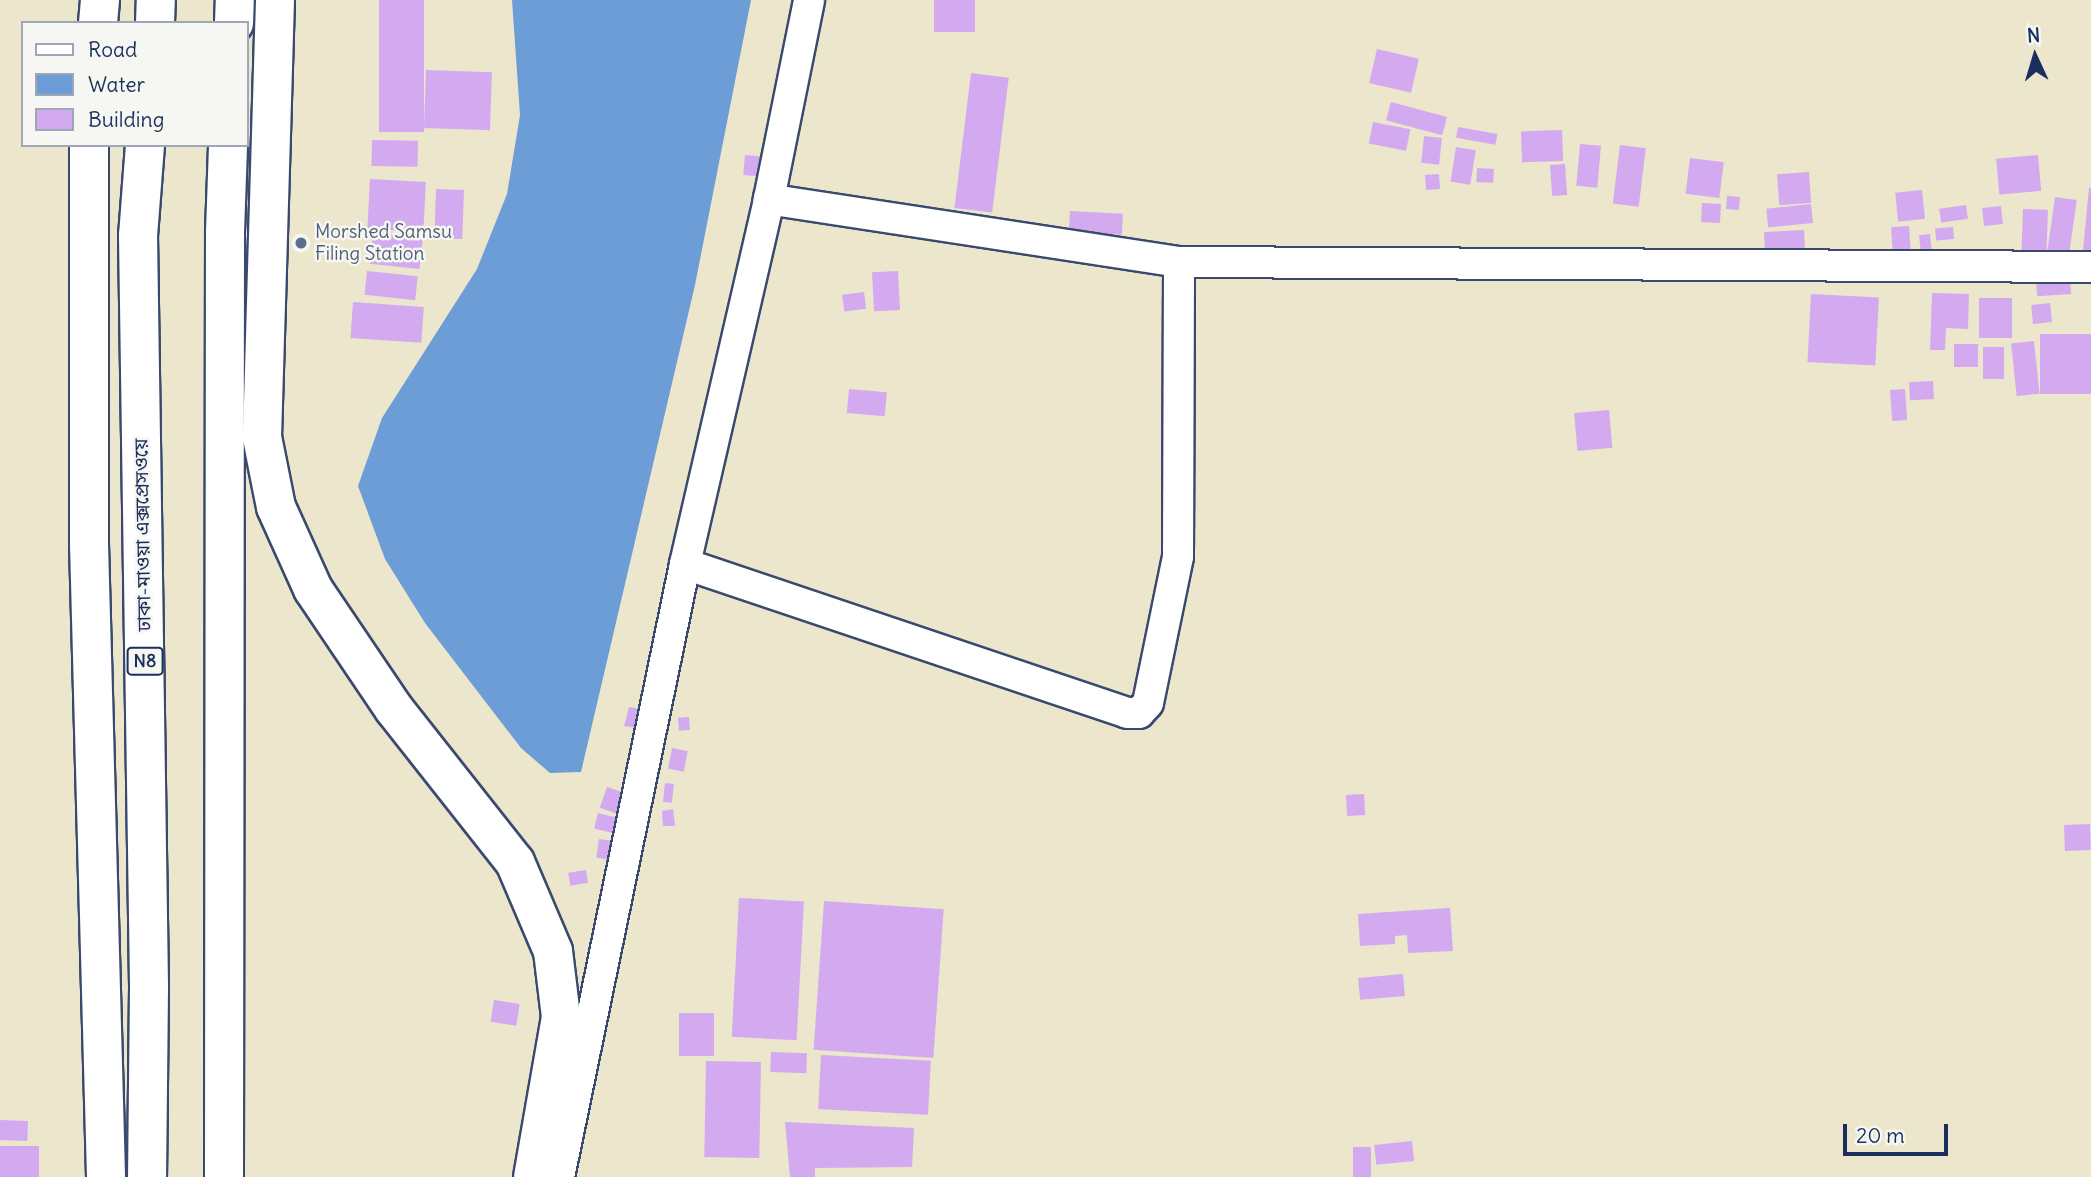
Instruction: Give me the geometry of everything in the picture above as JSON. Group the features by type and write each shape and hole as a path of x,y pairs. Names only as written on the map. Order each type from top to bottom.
{"main road":[{"path":"98,21 100,0"},
{"path":"155,21 156,0"},
{"path":"234,21 235,0"},
{"path":"275,0 262,437 276,507 313,589 394,709 515,862 553,951 561,1017 533,1177"},
{"path":"89,147 89,544 106,1177"},
{"name":"ঢাকা-মাওয়া এক্সপ্রেসওয়ে","path":"145,147 138,235 149,989 147,1177"},
{"path":"224,1177 228,147"}],"street":[{"path":"559,1177 685,564 769,199 808,0"},
{"path":"769,199 1179,262 2091,267"},
{"path":"685,564 1127,713 1139,713 1148,703 1178,557 1179,262"}],"water":[{"path":"512,0 751,0 695,285 581,772 550,773 521,748 425,623 385,559 358,486 382,418 477,269 507,194 520,115"}],"building":[{"path":"379,0 424,0 424,132 379,132"},
{"path":"934,0 975,0 975,32 934,32"},
{"path":"1377,49 1419,59 1411,93 1369,83"},
{"path":"426,70 492,72 490,130 424,128"},
{"path":"971,73 1009,78 992,213 954,208"},
{"path":"1391,102 1447,117 1442,135 1386,120"},
{"path":"1373,122 1410,129 1406,151 1369,144"},
{"path":"1458,127 1497,134 1495,145 1456,138"},
{"path":"1562,130 1563,161 1522,162 1521,131"},
{"path":"1424,136 1442,138 1439,165 1421,163"},
{"path":"372,140 418,141 418,167 372,166"},
{"path":"1580,144 1601,146 1597,188 1576,186"},
{"path":"1620,145 1646,148 1639,207 1613,204"},
{"path":"1456,147 1476,150 1470,185 1451,182"},
{"path":"745,155 768,157 766,177 743,175"},
{"path":"2038,155 2041,191 1999,195 1996,159"},
{"path":"1690,158 1724,162 1719,198 1686,194"},
{"path":"1565,164 1567,195 1552,196 1550,165"},
{"path":"1477,168 1494,169 1493,183 1476,182"},
{"path":"1809,172 1811,203 1779,205 1777,174"},
{"path":"1439,174 1440,189 1426,190 1425,175"},
{"path":"370,179 426,182 423,232 367,229"},
{"path":"2091,188 2091,262 2082,261"},
{"path":"436,189 464,190 462,239 434,238"},
{"path":"1922,190 1925,219 1898,222 1895,193"},
{"path":"1727,196 1740,197 1739,210 1726,209"},
{"path":"2055,197 2077,200 2068,261 2046,258"},
{"path":"1702,203 1721,204 1720,223 1701,222"},
{"path":"1811,204 1813,223 1768,228 1766,209"},
{"path":"1966,205 1968,219 1941,223 1939,209"},
{"path":"2001,206 2003,224 1984,226 1982,208"},
{"path":"2023,209 2048,210 2046,253 2021,252"},
{"path":"1070,211 1123,214 1122,235 1069,232"},
{"path":"1909,226 1911,253 1893,254 1891,227"},
{"path":"1953,227 1954,239 1936,241 1935,229"},
{"path":"1804,230 1805,249 1765,251 1764,232"},
{"path":"373,233 423,238 419,269 370,264"},
{"path":"1930,234 1933,262 1922,263 1919,235"},
{"path":"367,271 418,276 415,300 364,295"},
{"path":"898,271 900,310 874,311 872,272"},
{"path":"2070,278 2071,294 2037,296 2036,280"},
{"path":"864,292 866,309 844,312 842,295"},
{"path":"1932,293 1969,294 1968,329 1946,328 1945,350 1930,350"},
{"path":"1811,294 1879,298 1875,365 1807,362"},
{"path":"1979,298 2012,298 2012,338 1979,338"},
{"path":"353,302 424,307 421,343 350,338"},
{"path":"2050,303 2052,322 2033,324 2031,305"},
{"path":"2040,334 2091,334 2091,394 2040,394"},
{"path":"2034,341 2040,394 2017,396 2011,343"},
{"path":"1954,344 1978,344 1978,367 1954,367"},
{"path":"1983,347 2004,347 2004,379 1983,379"},
{"path":"1933,381 1934,399 1910,400 1909,382"},
{"path":"849,389 887,392 885,416 847,413"},
{"path":"1905,389 1907,420 1892,421 1890,390"},
{"path":"1609,410 1612,448 1577,451 1574,413"},
{"path":"629,707 640,709 637,728 624,726"},
{"path":"689,717 690,730 679,731 678,718"},
{"path":"672,748 688,751 684,772 668,769"},
{"path":"665,783 674,784 672,803 663,802"},
{"path":"607,787 627,794 620,815 600,808"},
{"path":"1364,794 1365,815 1347,816 1346,795"},
{"path":"673,809 675,826 663,826 662,811"},
{"path":"598,813 618,818 615,834 594,829"},
{"path":"2090,824 2091,850 2065,851 2064,825"},
{"path":"599,839 614,841 611,860 596,858"},
{"path":"586,870 588,883 570,886 568,873"},
{"path":"739,898 804,901 797,1040 732,1037"},
{"path":"824,901 944,909 933,1058 814,1050"},
{"path":"1450,908 1453,951 1408,953 1407,935 1395,936 1395,944 1360,946 1358,914"},
{"path":"1403,974 1405,996 1360,1000 1358,978"},
{"path":"494,1000 520,1004 516,1026 491,1022"},
{"path":"679,1013 714,1013 714,1056 679,1056"},
{"path":"771,1052 807,1053 806,1073 770,1072"},
{"path":"821,1055 931,1061 928,1115 818,1109"},
{"path":"706,1061 761,1062 759,1158 704,1157"},
{"path":"0,1120 28,1121 27,1141 0,1140"},
{"path":"785,1122 914,1128 912,1167 815,1168 815,1177 790,1177"},
{"path":"1412,1141 1414,1161 1376,1165 1374,1145"},
{"path":"0,1146 39,1146 39,1177 0,1177"},
{"path":"1353,1147 1371,1147 1371,1177 1353,1177"}],"place":[{"name":"Morshed Samsu Filing Station","path":"301,243"}]}
